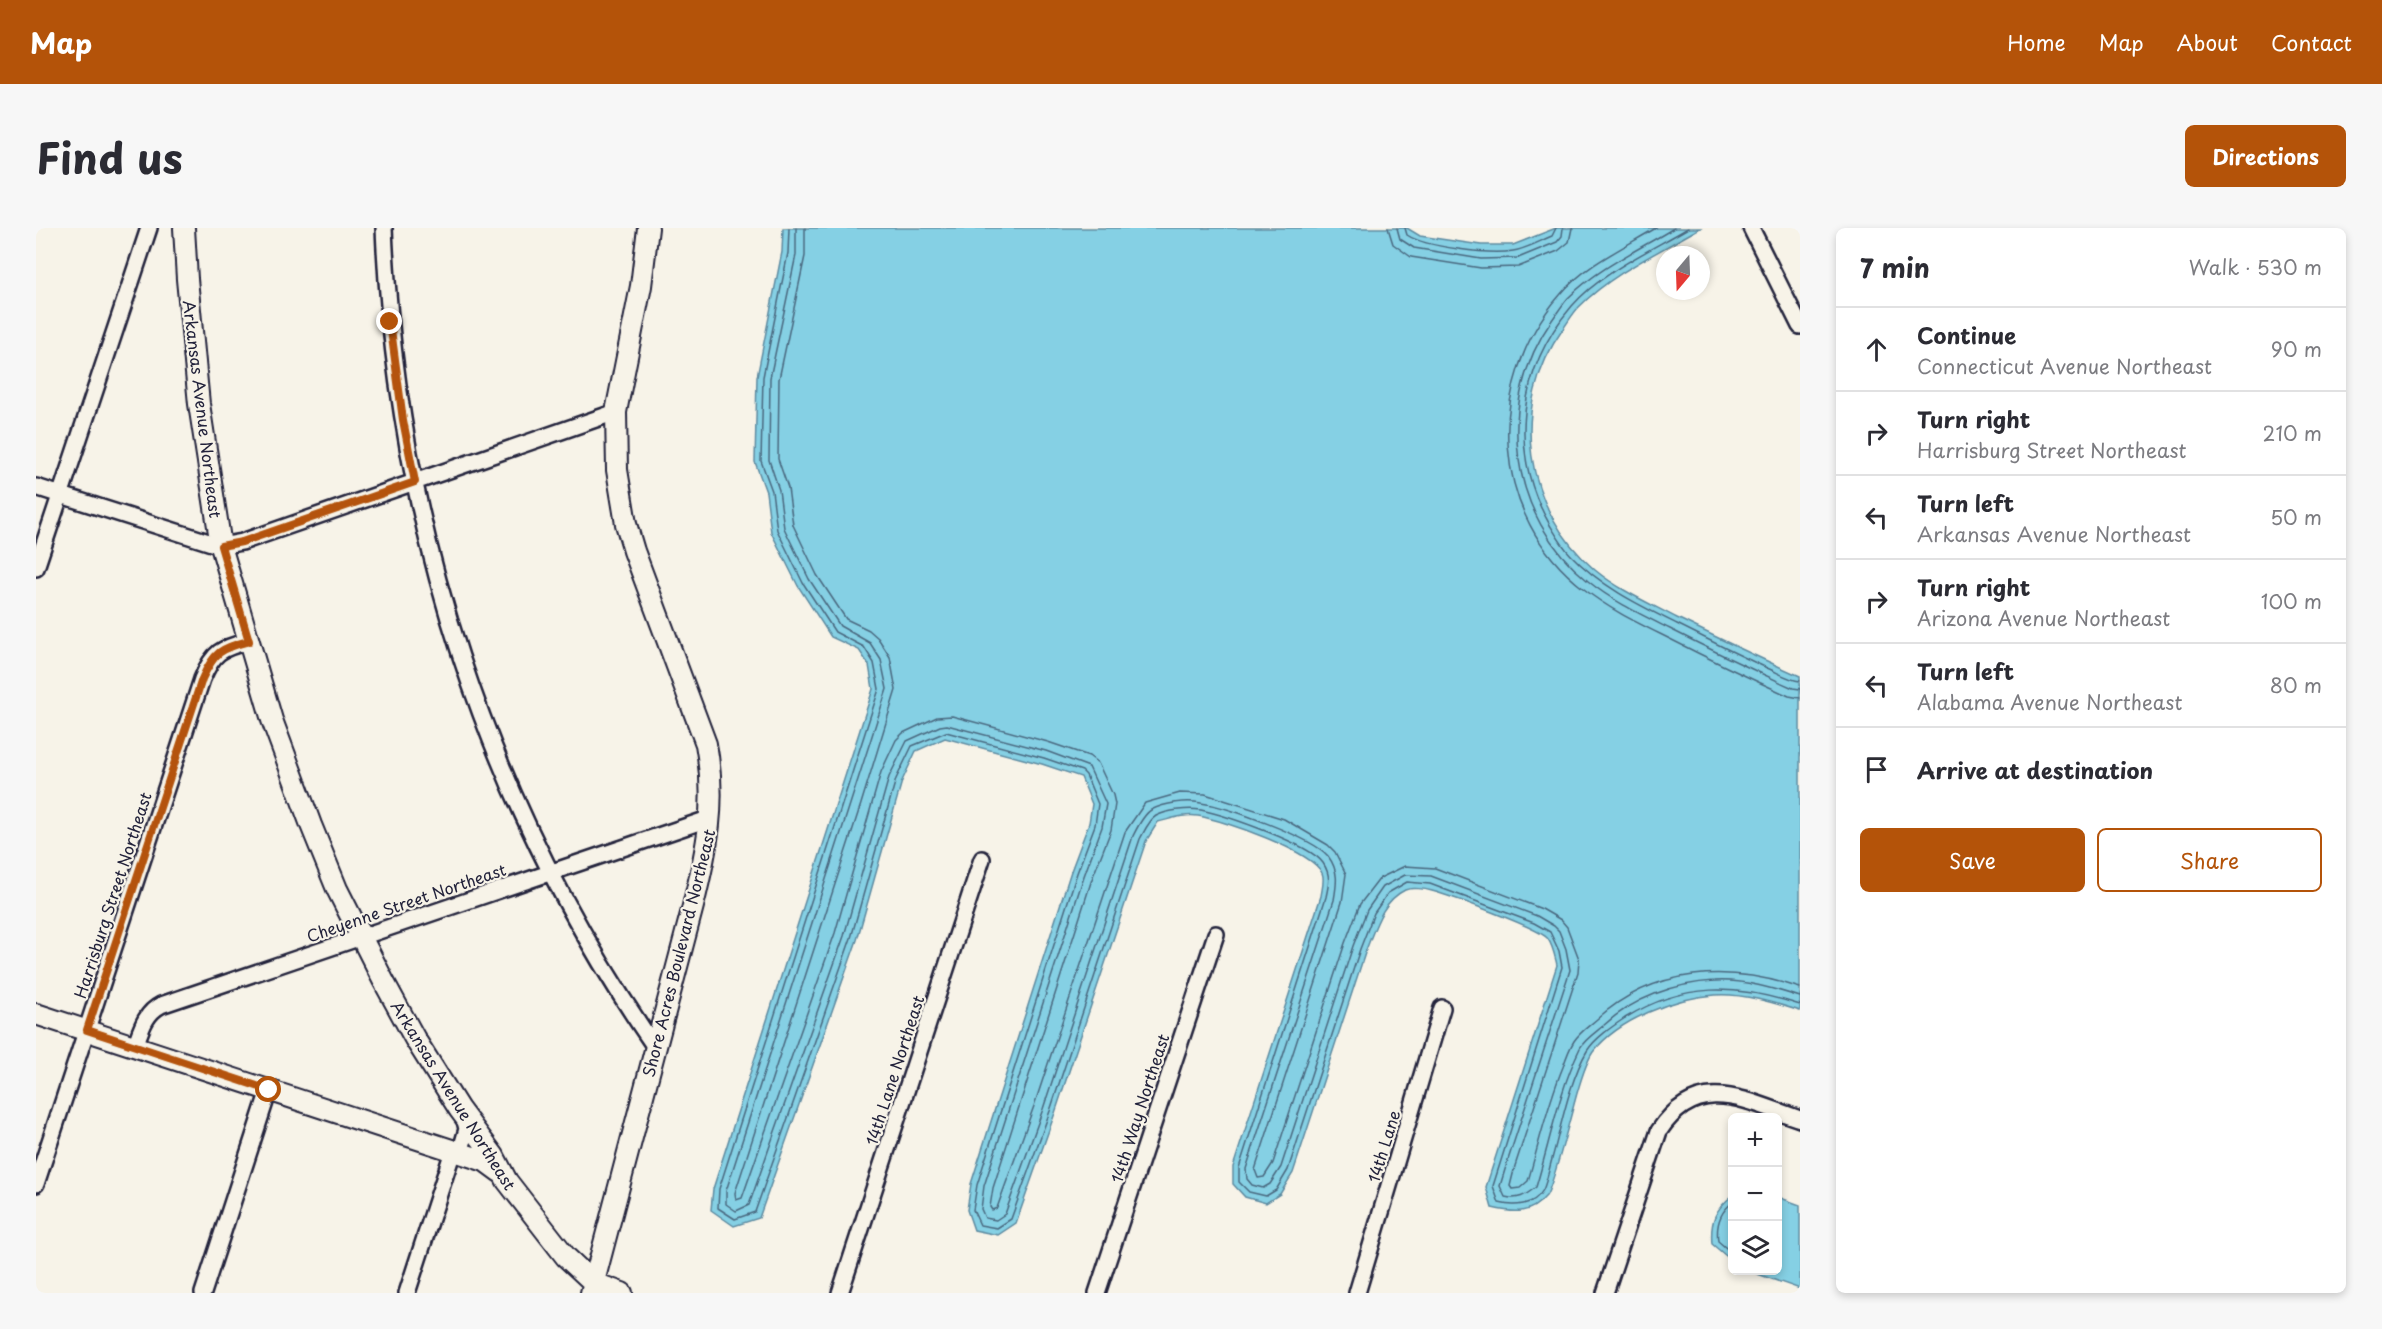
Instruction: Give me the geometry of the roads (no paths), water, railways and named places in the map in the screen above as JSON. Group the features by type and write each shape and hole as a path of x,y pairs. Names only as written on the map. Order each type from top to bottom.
{"street":[{"path":"36,568 149,228"},
{"name":"Arkansas Avenue Northeast","path":"184,228 199,404 221,546 291,777 360,936 415,1039 463,1114 494,1156 507,1181 593,1288"},
{"path":"384,228 396,374 415,482 431,553 451,625 479,711 550,871 627,1005 655,1047"},
{"name":"Shore Acres Boulevard Northeast","path":"593,1288 698,887 711,818 711,768 706,744 638,562 626,524 617,470 616,412 641,286 648,228"},
{"path":"1751,228 1800,326"},
{"path":"1786,297 1800,289"},
{"path":"36,486 221,546 242,542 616,412"},
{"name":"Harrisburg Street Northeast","path":"36,1184 202,679 210,662 220,650 249,641"},
{"name":"Cheyenne Street Northeast","path":"135,1046 145,1020 152,1010 161,1005 711,818"},
{"name":"14th Lane Northeast","path":"840,1293 982,859"},
{"name":"14th Way Northeast","path":"1097,1293 1216,934"},
{"name":"14th Lane","path":"1357,1293 1442,1008"},
{"path":"36,1014 485,1161 496,1168 507,1181"},
{"path":"202,1293 269,1090"},
{"path":"1605,1293 1659,1131 1670,1114 1680,1106 1709,1094 1736,1098 1800,1119"},
{"path":"407,1293 467,1129 463,1114"},
{"path":"593,1288 622,1293"}],"water":[{"path":"783,228 1407,228 1420,236 1481,245 1513,245 1556,228 1700,228 1669,246 1656,246 1656,253 1606,284 1573,315 1546,359 1535,391 1530,423 1532,456 1539,487 1552,517 1571,545 1595,570 1614,584 1677,618 1800,676 1800,1011 1747,997 1715,995 1665,1006 1632,1020 1604,1040 1593,1052 1587,1064 1546,1196 1534,1207 1521,1211 1492,1208 1486,1187 1557,965 1555,955 1548,939 1513,920 1432,891 1415,888 1405,890 1390,901 1385,908 1366,950 1293,1173 1280,1194 1266,1203 1245,1197 1233,1184 1233,1167 1321,896 1323,875 1315,864 1302,855 1266,838 1227,824 1198,816 1178,817 1158,822 1146,841 1016,1223 998,1235 974,1230 967,1210 971,1184 1071,871 1089,823 1092,804 1081,777 945,738 916,751 902,781 857,940 759,1218 734,1226 711,1210 713,1189 873,689 869,665 859,650 831,637 798,586 771,532 766,492 755,462 757,377 782,252"},
{"path":"1782,1198 1800,1205 1800,1289 1760,1275 1782,1275"},
{"path":"1728,1200 1728,1258 1712,1244 1713,1223 1721,1206"}]}
